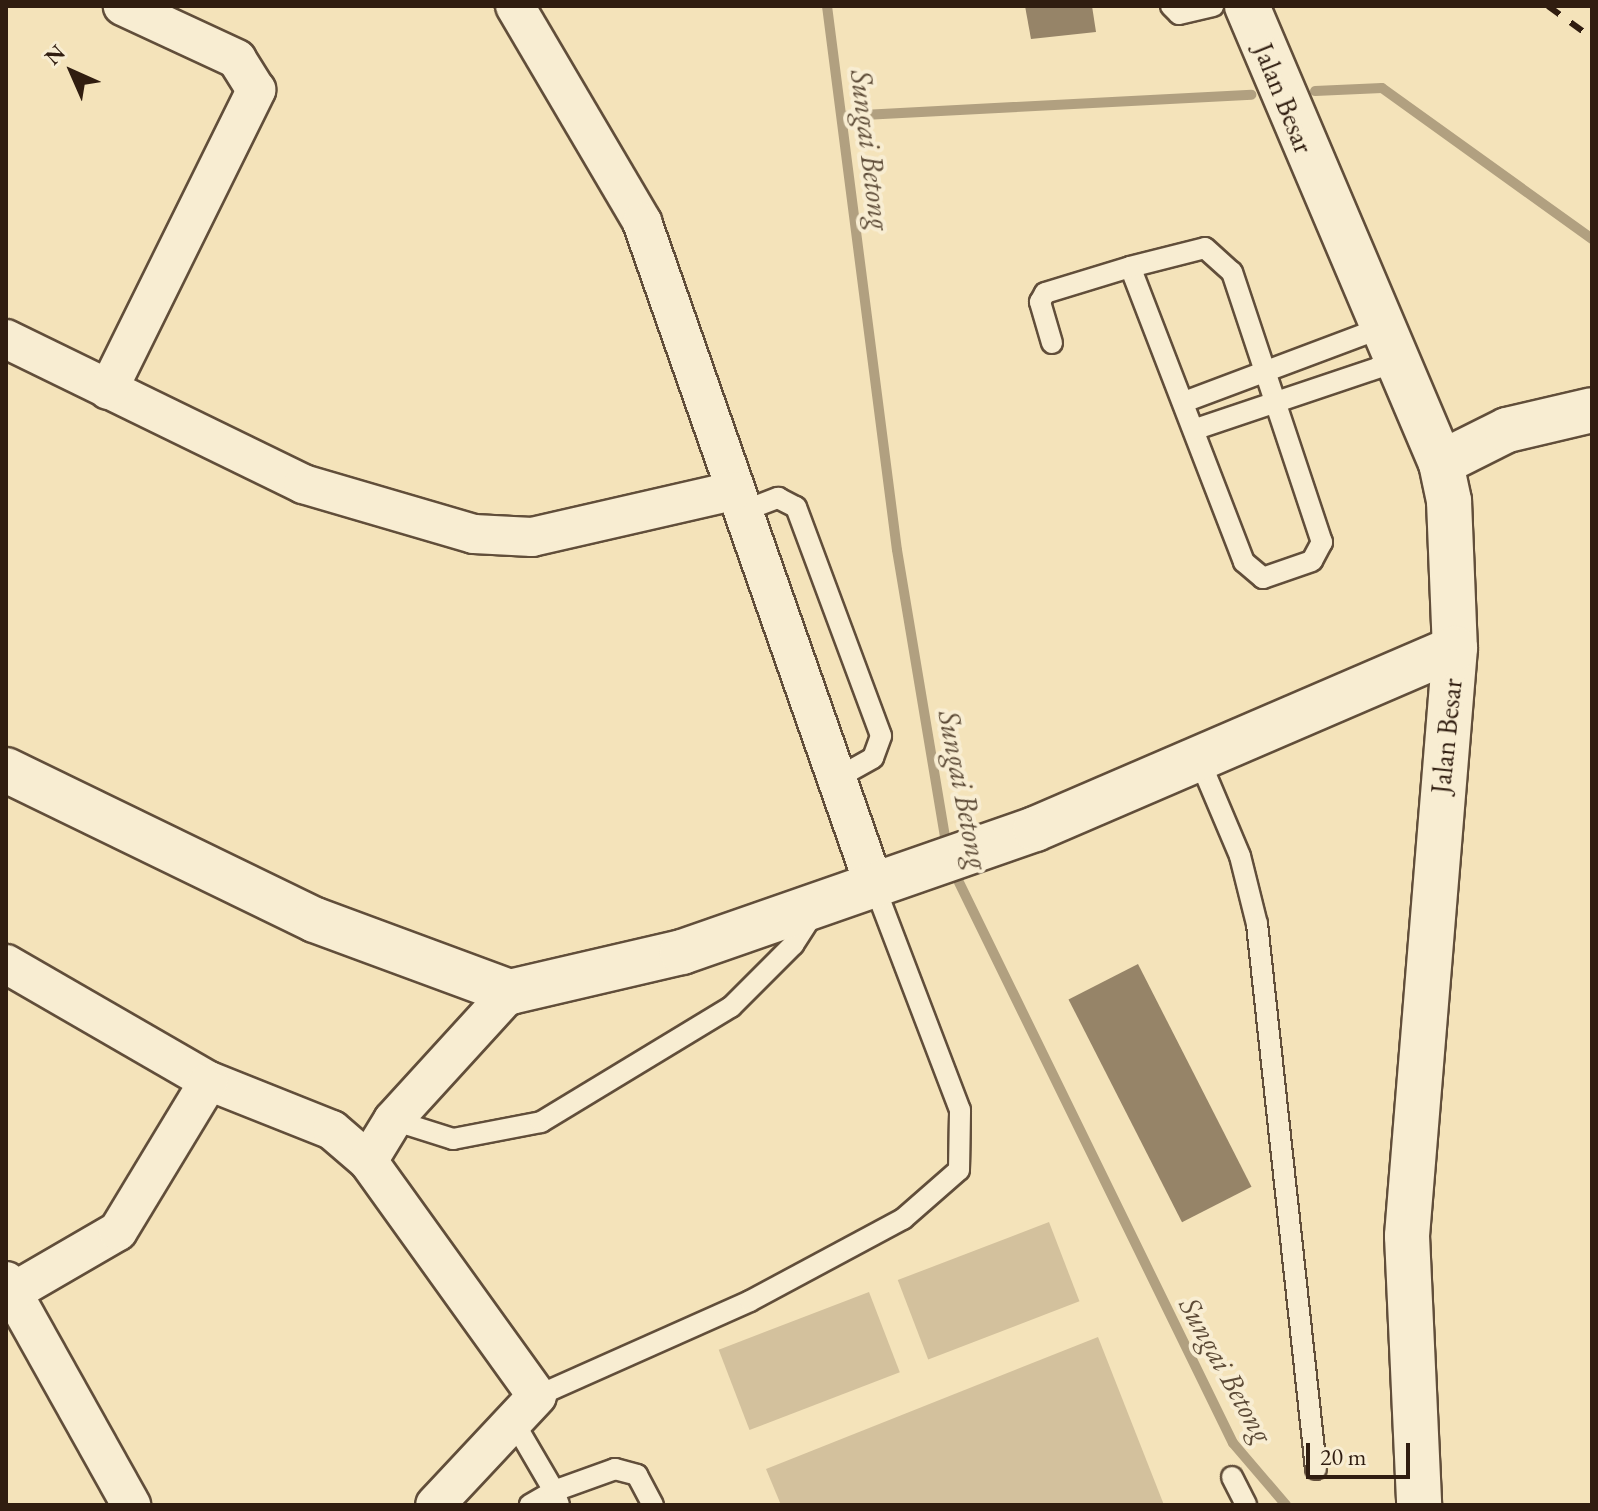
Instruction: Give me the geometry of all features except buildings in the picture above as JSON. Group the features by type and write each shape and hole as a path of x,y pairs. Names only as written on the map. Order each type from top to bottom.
{"street":[{"path":"108,390 256,90 237,59 123,6"},
{"path":"515,6 642,222 737,502 837,778 885,878"},
{"name":"Jalan Besar","path":"1247,6 1388,345 1441,463 1455,565 1455,648 1407,1236 1419,1505"},
{"path":"6,339 303,484 474,534 532,537 737,502"},
{"path":"1441,463 1507,430 1592,410"},
{"path":"6,770 315,920 510,992 682,952 885,878 1035,829 1455,648"},
{"path":"6,964 209,1081 332,1130 368,1161 525,1408 435,1505"},
{"path":"368,1161 393,1120 510,992"},
{"path":"131,1505 9,1290 118,1231 209,1081"}],"lane":[{"path":"1171,6 1179,14 1213,6"},
{"path":"1052,343 1040,302 1045,293 1130,267 1205,248 1217,254 1232,272 1322,542 1312,561 1263,578 1244,562 1196,429 1130,267"},
{"path":"1184,402 1267,370 1388,345"},
{"path":"1196,429 1278,403 1388,345"},
{"path":"737,502 778,498 796,507 881,736 873,758 837,778"},
{"path":"1199,759 1240,856 1257,924 1316,1469"},
{"path":"556,1498 525,1408 903,1219 959,1170 960,1110 885,878"},
{"path":"393,1120 453,1139 541,1122 731,1007 793,945 821,901"},
{"path":"530,1505 630,1469 653,1505"},
{"path":"1232,1477 1246,1505"}],"shaded area":[{"path":"1049,1222 1079,1301 928,1359 898,1280"},
{"path":"869,1292 900,1372 750,1430 719,1350"},
{"path":"1098,1337 1164,1505 781,1505 766,1469"}],"waterway":[{"name":"Sungai Betong","path":"827,6 897,550 947,849"},
{"path":"1315,91 1382,88 1592,239"},
{"path":"844,116 1251,95"},
{"name":"Sungai Betong","path":"952,868 1233,1443 1286,1505"}],"railway":[{"path":"1548,6 1592,38"}]}
